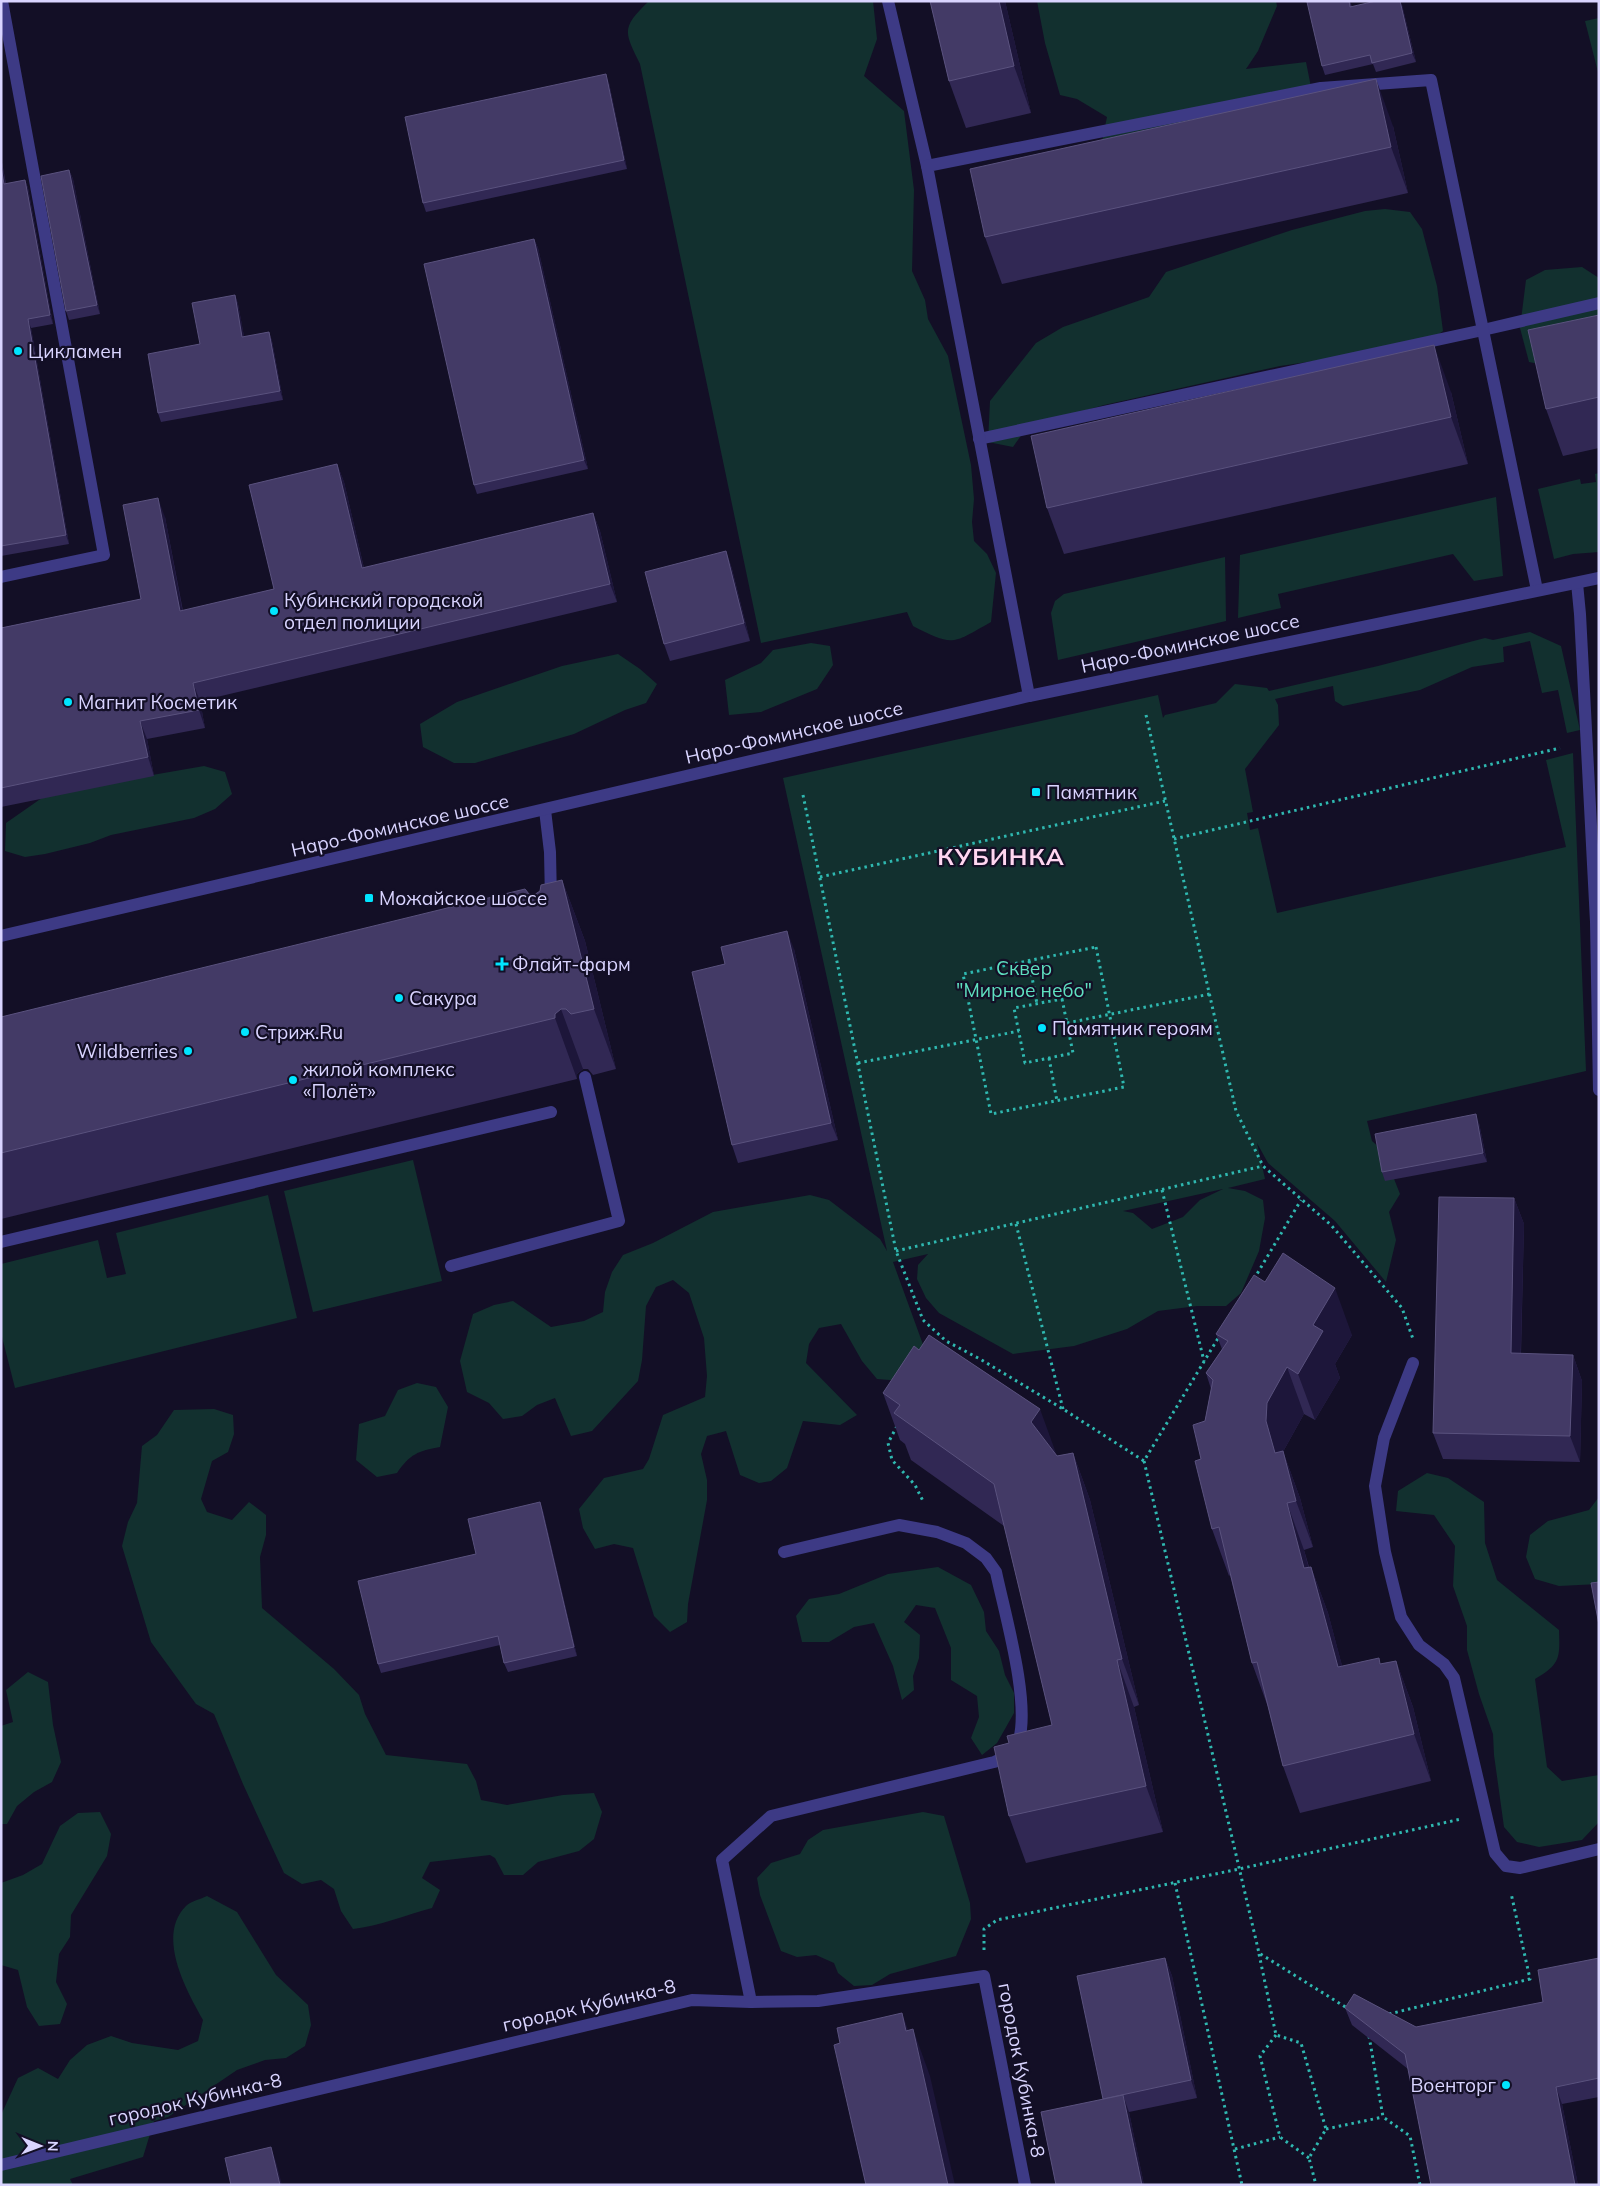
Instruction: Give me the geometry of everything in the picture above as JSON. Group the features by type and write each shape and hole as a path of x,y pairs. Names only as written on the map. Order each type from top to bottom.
{"street":[{"path":"1,577 104,555 2,1"},
{"path":"888,1 927,166 1029,696"},
{"path":"927,166 1321,88 1431,80 1537,590"},
{"path":"979,439 1484,330 1599,303"},
{"name":"Наро-Фоминское шоссе","path":"1,936 1029,696 1599,578"},
{"path":"1577,583 1596,922 1599,1090"},
{"path":"541,911 551,909 550,852 545,810"},
{"path":"451,1266 619,1221 585,1077"},
{"path":"1,1242 551,1112"},
{"path":"1413,1363 1384,1438 1375,1486 1385,1552 1401,1617 1419,1645 1444,1664 1454,1678 1495,1853 1506,1866 1520,1868 1599,1849"},
{"path":"751,2002 722,1860 770,1816 994,1762 1010,1755 1019,1741 1021,1722 1020,1691 996,1572 986,1558 966,1543 937,1532 899,1525 784,1552"},
{"name":"городок Кубинка-8","path":"1,2165 692,2000 751,2002 818,2001 984,1976 1025,2185"}],"path":[{"path":"1146,715 1236,1111 1263,1166 1331,1225 1402,1308 1413,1336 1413,1363"},
{"path":"1174,839 1587,742"},
{"path":"803,795 896,1251 923,1320 946,1342 980,1359 1144,1461 1240,1869 1276,2035 1260,2056 1280,2137 1309,2158 1316,2185"},
{"path":"820,877 1165,801"},
{"path":"1096,947 1110,1014 1124,1087 991,1114 963,974 1096,947"},
{"path":"1029,961 1037,1004"},
{"path":"1067,1023 1210,994"},
{"path":"1062,998 1067,1023 1073,1053 1025,1063 1014,1008 1062,998"},
{"path":"858,1063 1018,1031"},
{"path":"1048,1058 1057,1101"},
{"path":"896,1251 1263,1166"},
{"path":"1162,1190 1204,1362"},
{"path":"1250,1285 1301,1200"},
{"path":"1016,1224 1063,1409"},
{"path":"1144,1461 1224,1328"},
{"path":"942,1350 946,1342"},
{"path":"898,1423 888,1443 892,1460 915,1485 937,1532"},
{"path":"984,1976 984,1928 997,1920 1240,1869 1486,1813"},
{"path":"1386,2015 1530,1979 1506,1866"},
{"path":"1175,1882 1242,2185"},
{"path":"1259,1953 1350,2010"},
{"path":"1368,2030 1383,2118"},
{"path":"1276,2035 1300,2043 1326,2129 1309,2158"},
{"path":"1326,2129 1383,2118 1410,2136 1420,2185"},
{"path":"1234,2149 1280,2137"}],"green space":[{"path":"649,1 873,1 877,39 864,76 904,111 914,190 912,271 925,300 928,319 948,356 971,465 974,499 972,522 974,541 987,554 996,573 991,622 968,635 953,640 937,637 913,626 907,612 761,643 640,64 628,37 630,24"},
{"path":"1037,1 1276,1 1277,6 1258,51 1246,69 1306,62 1311,87 1099,156 1107,117 1077,99 1060,95 1045,43"},
{"path":"1599,18 1599,76 1585,21"},
{"path":"1385,209 1410,212 1422,229 1437,286 1443,331 1424,345 1280,366 1104,405 1027,427 1013,447 988,442 990,401 1036,343 1063,327 1149,297 1166,272 1292,230 1365,211"},
{"path":"1582,267 1599,278 1599,370 1554,367 1529,362 1520,328 1526,280 1545,270"},
{"path":"1599,473 1599,552 1573,554 1554,559 1538,489 1580,479 1581,484 1596,482 1595,474"},
{"path":"1496,497 1503,576 1474,581 1453,554 1278,594 1281,608 1238,618 1240,555"},
{"path":"1225,557 1226,621 1058,660 1051,613 1055,601 1064,594"},
{"name":"Сквер \"Мирное небо\"","path":"1530,632 1561,646 1580,730 1567,733 1558,690 1542,693 1530,641 1503,647 1504,662 1472,667 1420,690 1343,706 1335,701 1333,686 1275,699 1278,705 1279,725 1245,769 1253,812 1247,813 1250,830 1258,828 1277,913 1566,847 1546,760 1573,753 1586,1071 1367,1121 1372,1141 1383,1151 1400,1194 1389,1212 1396,1240 1386,1282 1335,1221 1268,1163 1257,1143 1265,1179 1228,1188 1245,1191 1263,1200 1265,1218 1259,1251 1241,1293 1226,1306 1197,1306 1158,1311 1127,1329 1074,1346 1013,1354 939,1313 926,1298 917,1279 918,1265 928,1254 893,1262 925,1350 903,1381 877,1379 862,1361 841,1324 819,1328 809,1344 806,1363 857,1415 840,1425 803,1421 787,1468 771,1481 759,1483 740,1475 726,1431 707,1436 701,1454 707,1480 707,1500 688,1604 687,1622 670,1632 654,1616 633,1548 614,1544 595,1549 583,1528 579,1509 604,1478 643,1469 649,1459 663,1415 705,1397 707,1376 704,1338 689,1293 673,1280 656,1287 646,1306 642,1360 638,1381 592,1431 571,1436 555,1398 537,1405 522,1416 503,1419 489,1403 467,1392 460,1361 473,1314 494,1305 513,1301 551,1327 584,1321 603,1312 605,1292 612,1272 623,1255 653,1243 713,1212 810,1195 829,1200 880,1239 887,1251 783,778 1158,695 1163,718 1165,715 1216,703 1235,684 1267,688 1269,691 1378,666 1485,638 1493,640","holes":["1223,1189 1200,1200 1183,1217 1152,1229 1133,1213 1123,1211"]},
{"path":"811,643 830,646 833,665 817,689 761,712 729,715 725,680 761,663 773,650"},
{"path":"618,654 640,669 657,684 646,703 625,710 574,734 475,763 454,763 423,747 420,724 457,702 562,666"},
{"path":"204,766 225,772 232,794 215,809 194,818 111,835 90,843 45,854 25,857 5,851 6,823 49,793"},
{"path":"413,1160 442,1281 313,1312 284,1191"},
{"path":"268,1195 297,1318 15,1388 1,1333 1,1264 98,1240 107,1278 126,1274 116,1233"},
{"path":"417,1383 436,1387 448,1407 440,1447 415,1454 406,1461 397,1473 377,1477 356,1460 359,1424 385,1416 398,1390"},
{"path":"214,1409 233,1415 234,1434 228,1452 212,1461 201,1499 207,1512 232,1520 249,1502 266,1515 266,1535 260,1557 262,1608 334,1669 359,1695 365,1714 386,1755 467,1764 476,1781 481,1800 507,1805 563,1795 594,1793 602,1812 594,1839 579,1851 538,1862 523,1875 504,1875 495,1858 490,1855 430,1862 422,1878 440,1890 432,1908 363,1928 353,1929 341,1911 334,1889 321,1880 302,1884 284,1873 243,1784 214,1714 196,1704 151,1642 122,1546 128,1522 137,1503 142,1446 157,1435 174,1410"},
{"path":"1427,1473 1448,1478 1484,1502 1485,1543 1497,1580 1559,1630 1557,1660 1554,1665 1535,1679 1547,1767 1562,1781 1599,1775 1599,1822 1582,1840 1539,1847 1517,1842 1504,1827 1493,1734 1479,1694 1467,1650 1467,1626 1453,1586 1455,1546 1434,1515 1396,1511 1398,1491"},
{"path":"1599,1497 1599,1584 1559,1586 1535,1579 1526,1557 1530,1535 1548,1521 1589,1510"},
{"path":"938,1567 971,1585 984,1612 986,1631 999,1651 1005,1675 1014,1693 1014,1713 997,1743 982,1755 971,1738 979,1717 977,1696 951,1680 951,1648 935,1608 916,1605 904,1622 920,1635 919,1658 913,1676 914,1690 902,1700 893,1666 874,1623 854,1627 829,1642 802,1642 796,1616 809,1599 839,1594 888,1574"},
{"path":"28,1672 48,1682 53,1725 61,1762 52,1782 34,1792 17,1806 7,1824 1,1824 1,1726 13,1722 6,1690"},
{"path":"100,1812 111,1834 107,1856 71,1915 70,1937 59,1954 56,1982 67,2004 60,2024 39,2026 27,2007 18,1970 1,1965 1,1883 23,1875 42,1864 60,1826 78,1813"},
{"path":"923,1812 944,1816 970,1903 971,1919 956,1956 890,1974 872,1985 854,1986 838,1973 834,1963 816,1955 797,1957 781,1951 760,1895 757,1878 771,1863 800,1854 808,1840 823,1830"},
{"path":"207,1896 237,1912 276,1975 308,2005 311,2025 305,2046 286,2058 265,2060 237,2070 168,2117 154,2121 143,2157 70,2179 73,2185 1,2185 1,2115 18,2078 38,2068 58,2079 70,2060 87,2045 111,2036 132,2043 178,2050 198,2041 203,2020 182,1979 174,1947 174,1932 177,1918 186,1906 193,1901"}],"building":[{"path":"930,1 999,1 1014,66 949,81"},
{"path":"1349,1 1350,7 1376,1 1400,1 1412,53 1372,63 1370,55 1322,66 1307,2"},
{"path":"606,74 624,160 423,203 405,117"},
{"path":"1376,79 1391,147 985,237 970,169"},
{"name":"Цикламен","path":"1,167 4,184 25,180 50,315 28,319 66,535 1,546"},
{"path":"69,170 97,305 66,311 41,176"},
{"path":"534,239 584,460 474,485 424,264"},
{"path":"235,295 242,337 269,332 280,391 158,413 148,354 200,344 192,303"},
{"path":"1599,315 1599,397 1546,409 1528,330"},
{"path":"1434,345 1451,417 1047,508 1031,436"},
{"path":"337,464 362,568 593,513 610,584 193,683 199,710 140,721 148,757 1,788 1,628 141,599 123,505 158,498 180,611 274,589 249,485"},
{"path":"726,551 744,623 664,644 645,572"},
{"path":"562,880 594,1009 571,1014 566,1009 561,1009 555,1014 555,1018 1,1153 1,1017 525,889 529,894 534,895 540,891 541,885"},
{"path":"787,931 831,1123 732,1145 692,972 725,964 721,947"},
{"path":"1476,1114 1483,1153 1382,1172 1375,1134"},
{"path":"1439,1197 1514,1198 1511,1353 1573,1355 1570,1436 1433,1433"},
{"path":"1283,1253 1335,1288 1313,1325 1323,1331 1298,1374 1287,1367 1267,1403 1266,1421 1275,1453 1283,1451 1296,1501 1287,1503 1304,1568 1311,1567 1338,1667 1379,1658 1380,1664 1396,1661 1414,1734 1283,1766 1257,1662 1252,1663 1219,1527 1212,1529 1195,1461 1201,1459 1193,1425 1205,1421 1213,1380 1206,1373 1228,1341 1216,1334 1254,1275 1265,1282"},
{"path":"929,1335 1040,1409 1031,1422 1057,1456 1073,1453 1122,1659 1117,1660 1146,1786 1009,1816 994,1747 1009,1743 1007,1736 1052,1725 994,1484 894,1413 900,1405 883,1393 914,1346 919,1350"},
{"path":"540,1502 574,1647 504,1663 498,1636 378,1664 358,1581 476,1554 468,1519"},
{"path":"1599,1582 1599,1625 1591,1583"},
{"path":"1165,1958 1191,2080 1103,2099 1077,1976"},
{"name":"Военторг","path":"1599,1958 1599,2078 1556,2087 1575,2185 1431,2185 1405,2054 1345,2008 1354,1994 1416,2027 1543,2002 1538,1970"},
{"path":"902,2013 906,2031 913,2029 948,2185 866,2185 834,2045 840,2043 837,2028"},
{"path":"1123,2095 1142,2185 1056,2185 1041,2112"},
{"path":"271,2147 280,2185 231,2185 225,2158"}],"place":[{"name":"Цикламен","path":"18,351"},
{"name":"Кубинский городской отдел полиции","path":"274,611"},
{"name":"Магнит Косметик","path":"68,702"},
{"name":"Памятник","path":"1036,792"},
{"name":"Можайское шоссе","path":"369,898"},
{"name":"Флайт-фарм","path":"502,964"},
{"name":"Сакура","path":"399,998"},
{"name":"Памятник героям","path":"1042,1028"},
{"name":"Стриж.Ru","path":"245,1032"},
{"name":"Wildberries","path":"188,1051"},
{"name":"жилой комплекс «Полёт»","path":"293,1080"},
{"name":"Военторг","path":"1506,2085"}],"district":[{"name":"КУБИНКА","path":"1001,857"}]}
